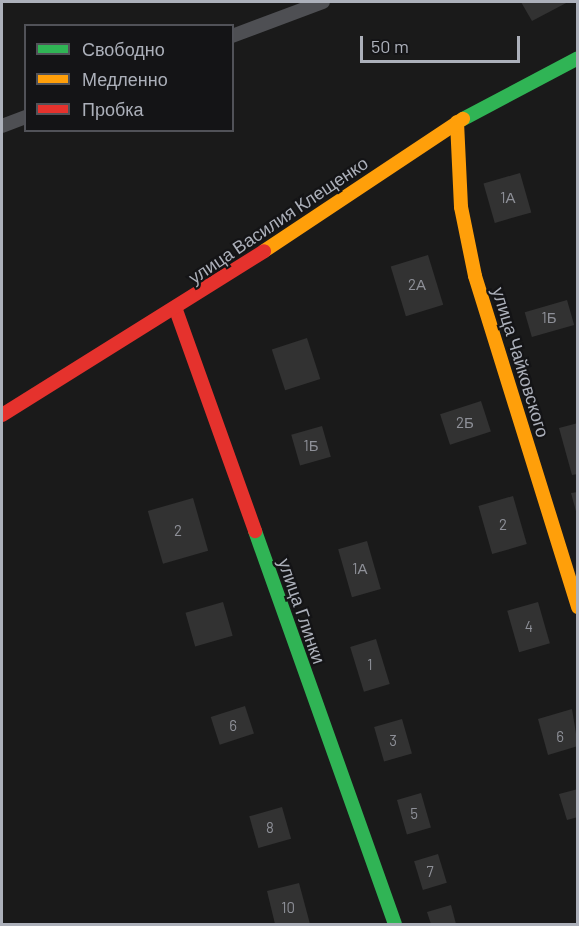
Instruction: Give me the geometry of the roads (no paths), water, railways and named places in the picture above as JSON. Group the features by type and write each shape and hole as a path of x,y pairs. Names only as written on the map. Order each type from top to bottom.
{"street":[{"name":"улица Василия Клещенко","path":"2,415 176,310 457,122 578,58"},
{"name":"улица Чайковского","path":"457,122 461,207 475,276 578,607"},
{"name":"улица Глинки","path":"176,310 395,924"}],"lane":[{"path":"234,35 323,2"},
{"path":"2,126 24,118"}]}
